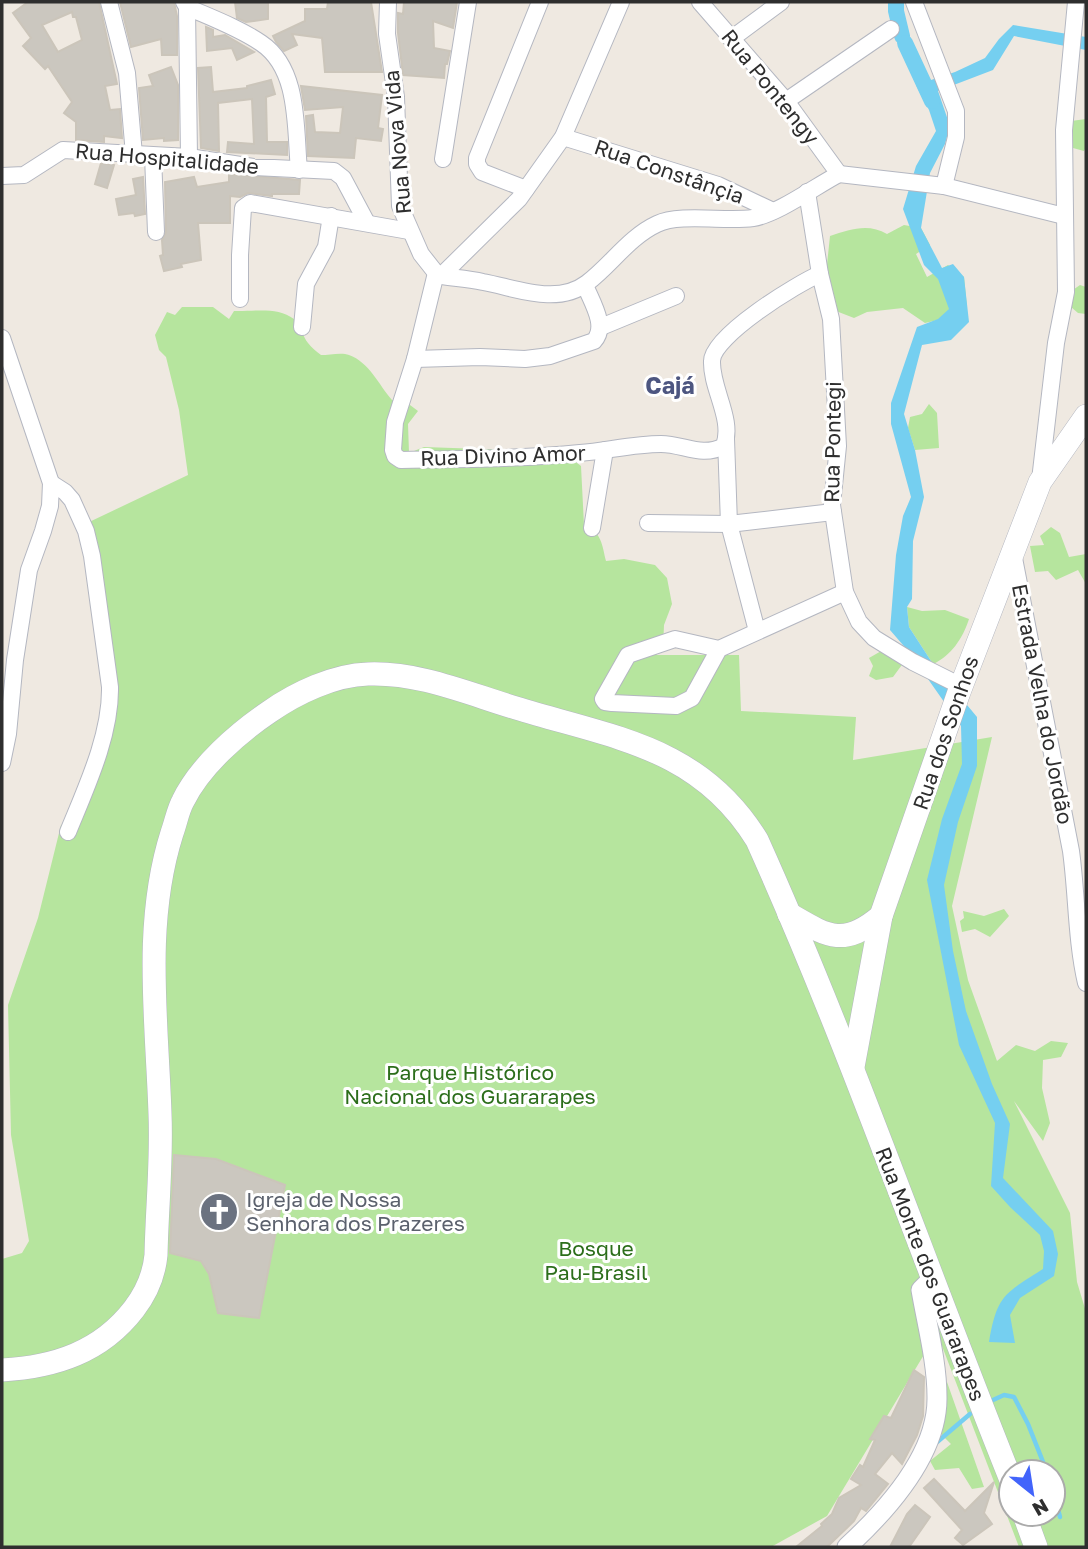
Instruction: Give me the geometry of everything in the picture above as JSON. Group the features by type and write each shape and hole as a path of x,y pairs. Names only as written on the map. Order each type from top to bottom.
{"main road":[{"name":"Rua dos Sonhos","path":"853,1067 881,916 946,729 957,686 1040,482 1082,429"},
{"name":"Rua Monte dos Guararapes","path":"2,1370 39,1366 82,1353 104,1340 123,1323 148,1288 155,1265 160,1116 153,985 159,887 167,848 183,801 224,748 252,723 277,706 326,683 366,674 384,674 413,678 463,691 658,752 695,771 736,809 757,839 853,1067 885,1157 1003,1458"},
{"path":"789,914 821,932 841,936 859,933 881,916"},
{"path":"1029,1528 1036,1547"}],"street":[{"path":"109,2 127,73 134,155"},
{"name":"Rua Nova Vida","path":"388,2 387,34 396,97 400,206 421,254 438,274"},
{"path":"443,159 468,2"},
{"path":"526,189 482,172 477,158 540,2"},
{"path":"585,285 601,327 594,341 550,356 525,359 415,359 438,274 519,199 563,137 621,2"},
{"name":"Rua Pontengy","path":"700,2 786,101 839,174"},
{"path":"731,39 781,2"},
{"path":"914,2 956,111 956,137 938,185"},
{"path":"1040,482 1056,343 1066,292 1064,130 1076,2"},
{"path":"189,157 186,4 263,44 277,59 286,76 293,100 299,170"},
{"path":"786,101 891,29"},
{"name":"Rua Constânçia","path":"563,137 718,185 773,211"},
{"name":"Rua Hospitalidade","path":"2,176 24,175 63,150 189,157 253,167 338,173 366,223"},
{"path":"153,156 156,232"},
{"path":"438,274 528,293 558,293 585,285 639,236 658,223 682,219 755,218 773,211 839,174 938,185 1064,216"},
{"name":"Rua Pontegi","path":"807,192 820,274 831,319 837,421 833,512 845,592 859,622 874,638 957,686"},
{"path":"240,299 243,208 250,202 409,231"},
{"path":"303,327 306,284 326,247 331,216"},
{"path":"757,631 729,524 726,439 711,358 714,351 738,326 803,281 820,274"},
{"path":"601,327 676,296"},
{"path":"2,338 4,355 51,483 50,506 29,570 8,656 12,703 2,763"},
{"name":"Rua Divino Amor","path":"415,359 395,422 393,450 401,460 577,454 660,444 705,452 724,446 726,439"},
{"name":"Rua Divino Amor","path":"592,528 605,450"},
{"path":"51,483 72,500 86,531 92,556 110,687 110,709 105,732 68,832"},
{"path":"648,523 729,524 833,512"},
{"name":"Estrada Velha do Jordão","path":"1012,551 1071,851 1086,983"},
{"path":"719,649 675,639 628,655 603,699 612,703 676,706 692,698 719,649 845,592"},
{"path":"847,1547 892,1498 927,1446 937,1399 920,1290 932,1279"}],"green space":[{"path":"1086,119 1084,151 1073,148 1071,121"},
{"path":"904,225 921,228 930,245 916,254 927,277 948,265 964,277 967,307 925,323 903,308 867,312 854,318 836,311 826,274 830,236 866,228 887,234"},
{"path":"1080,285 1086,287 1086,314 1078,313 1071,307 1070,292"},
{"name":"Parque Histórico Nacional dos Guararapes","path":"182,307 213,307 229,319 234,311 272,311 294,319 308,343 321,355 343,354 356,358 368,368 392,400 402,399 418,411 408,424 409,453 424,447 563,452 581,466 584,525 598,535 606,561 624,559 655,565 667,578 672,604 664,625 663,649 656,655 739,655 741,711 856,717 853,760 992,737 952,906 968,980 997,1061 1016,1045 1035,1051 1051,1041 1068,1043 1061,1057 1043,1060 1042,1088 1050,1123 1043,1141 1014,1101 1070,1213 1077,1282 1086,1312 1086,1547 1019,1547 1012,1528 1067,1528 1067,1458 997,1458 997,1490 937,1333 827,1516 771,1547 2,1547 2,1259 22,1253 29,1241 11,1135 8,1005 38,918 61,825 83,812 108,716 85,524 188,475 179,410 166,357 159,350 155,335 167,312 175,315"},
{"path":"929,404 937,413 939,448 915,450 908,428 910,417 922,414"},
{"path":"1051,527 1060,533 1069,557 1086,554 1086,584 1078,570 1056,580 1048,571 1035,572 1030,546 1044,545 1040,536"},
{"path":"907,607 922,611 945,610 969,619 956,646 933,664 909,627"},
{"path":"883,650 904,662 893,677 876,680 869,676 873,666 869,658"},
{"path":"1004,909 1009,916 990,937 975,929 962,932 960,921 964,918 963,911 984,916"},
{"path":"947,1382 984,1487 972,1489 959,1468 935,1470 930,1461 951,1444 941,1434 947,1401"}],"water":[{"path":"1013,25 1086,37 1086,50 1014,36 993,70 938,91 950,126 945,144 930,173 921,228 942,268 953,264 964,277 969,322 951,340 922,345 904,414 915,450 924,497 913,541 912,599 907,607 909,627 933,664 977,717 977,766 958,822 944,885 953,951 966,1011 992,1084 1010,1124 1003,1178 1053,1231 1058,1254 1054,1276 1020,1298 1010,1315 1015,1343 989,1342 995,1314 1004,1297 1043,1269 1044,1251 1040,1235 991,1186 995,1123 959,1045 927,880 942,819 962,764 961,726 909,652 890,630 896,555 903,516 911,497 891,424 891,403 917,327 938,319 949,309 938,279 924,265 903,209 916,166 936,131 916,85 955,72 985,58"}],"building":[{"path":"28,2 99,2 117,84 105,86 110,110 120,109 122,138 104,136 104,142 76,140 76,122 64,113 72,102 48,66 45,69 23,46 31,38 13,13","holes":["72,12 73,17 76,17 82,40 58,52 42,25"]},
{"path":"120,2 174,2 177,16 177,55 162,55 161,39 131,47"},
{"path":"235,2 268,2 268,19 246,22 237,18"},
{"path":"328,2 371,2 382,72 325,72 322,38 292,34 297,45 284,51 276,42 273,36 305,21 305,9 327,9"},
{"path":"404,2 457,2 453,28 433,21 434,48 450,51 444,78 403,75 398,13 403,14"},
{"path":"206,27 213,30 213,37 225,35 254,52 237,60 232,48 207,51"},
{"path":"171,67 178,85 178,140 143,140 139,88 153,86 149,75"},
{"path":"211,67 213,92 247,88 271,80 275,94 266,97 267,142 287,142 287,155 227,152 228,142 254,144 252,99 218,103 219,151 201,148 198,68"},
{"path":"301,86 382,95 378,128 383,129 381,141 356,138 354,158 308,156 306,116 313,115 315,132 340,133 343,107 305,110"},
{"path":"101,163 114,165 107,188 95,184"},
{"path":"229,174 300,180 299,194 272,196 248,193 240,197 230,196 230,223 198,223 201,260 164,271 160,256 163,255 162,240 166,232 165,182 194,177 197,187 229,182"},
{"path":"143,177 145,214 119,215 116,199 136,195 133,179"},
{"name":"Igreja de Nossa Senhora dos Prazeres","path":"174,1155 216,1159 285,1185 259,1318 218,1313 209,1274 201,1261 170,1253"},
{"path":"914,1370 924,1377 923,1416 917,1435 902,1464 892,1453 875,1474 888,1484 866,1511 861,1508 854,1521 827,1547 796,1547 822,1526 832,1514 839,1498 861,1485 851,1479 860,1465 863,1467 875,1440 870,1439 884,1416 891,1418"},
{"path":"934,1479 965,1511 994,1482 984,1513 992,1524 963,1545 955,1538 962,1530 924,1488"},
{"path":"915,1505 930,1517 909,1547 890,1547 907,1514"}],"waterway":[{"path":"896,2 902,36"},
{"path":"905,43 932,101"},
{"path":"993,1400 1004,1395 1014,1397 1041,1458"},
{"path":"936,1443 970,1414"}],"place":[{"name":"Igreja de Nossa Senhora dos Prazeres","path":"219,1212"}],"district":[{"name":"Cajá","path":"670,386"}],"park label":[{"name":"Bosque Pau-Brasil","path":"596,1261"}]}
